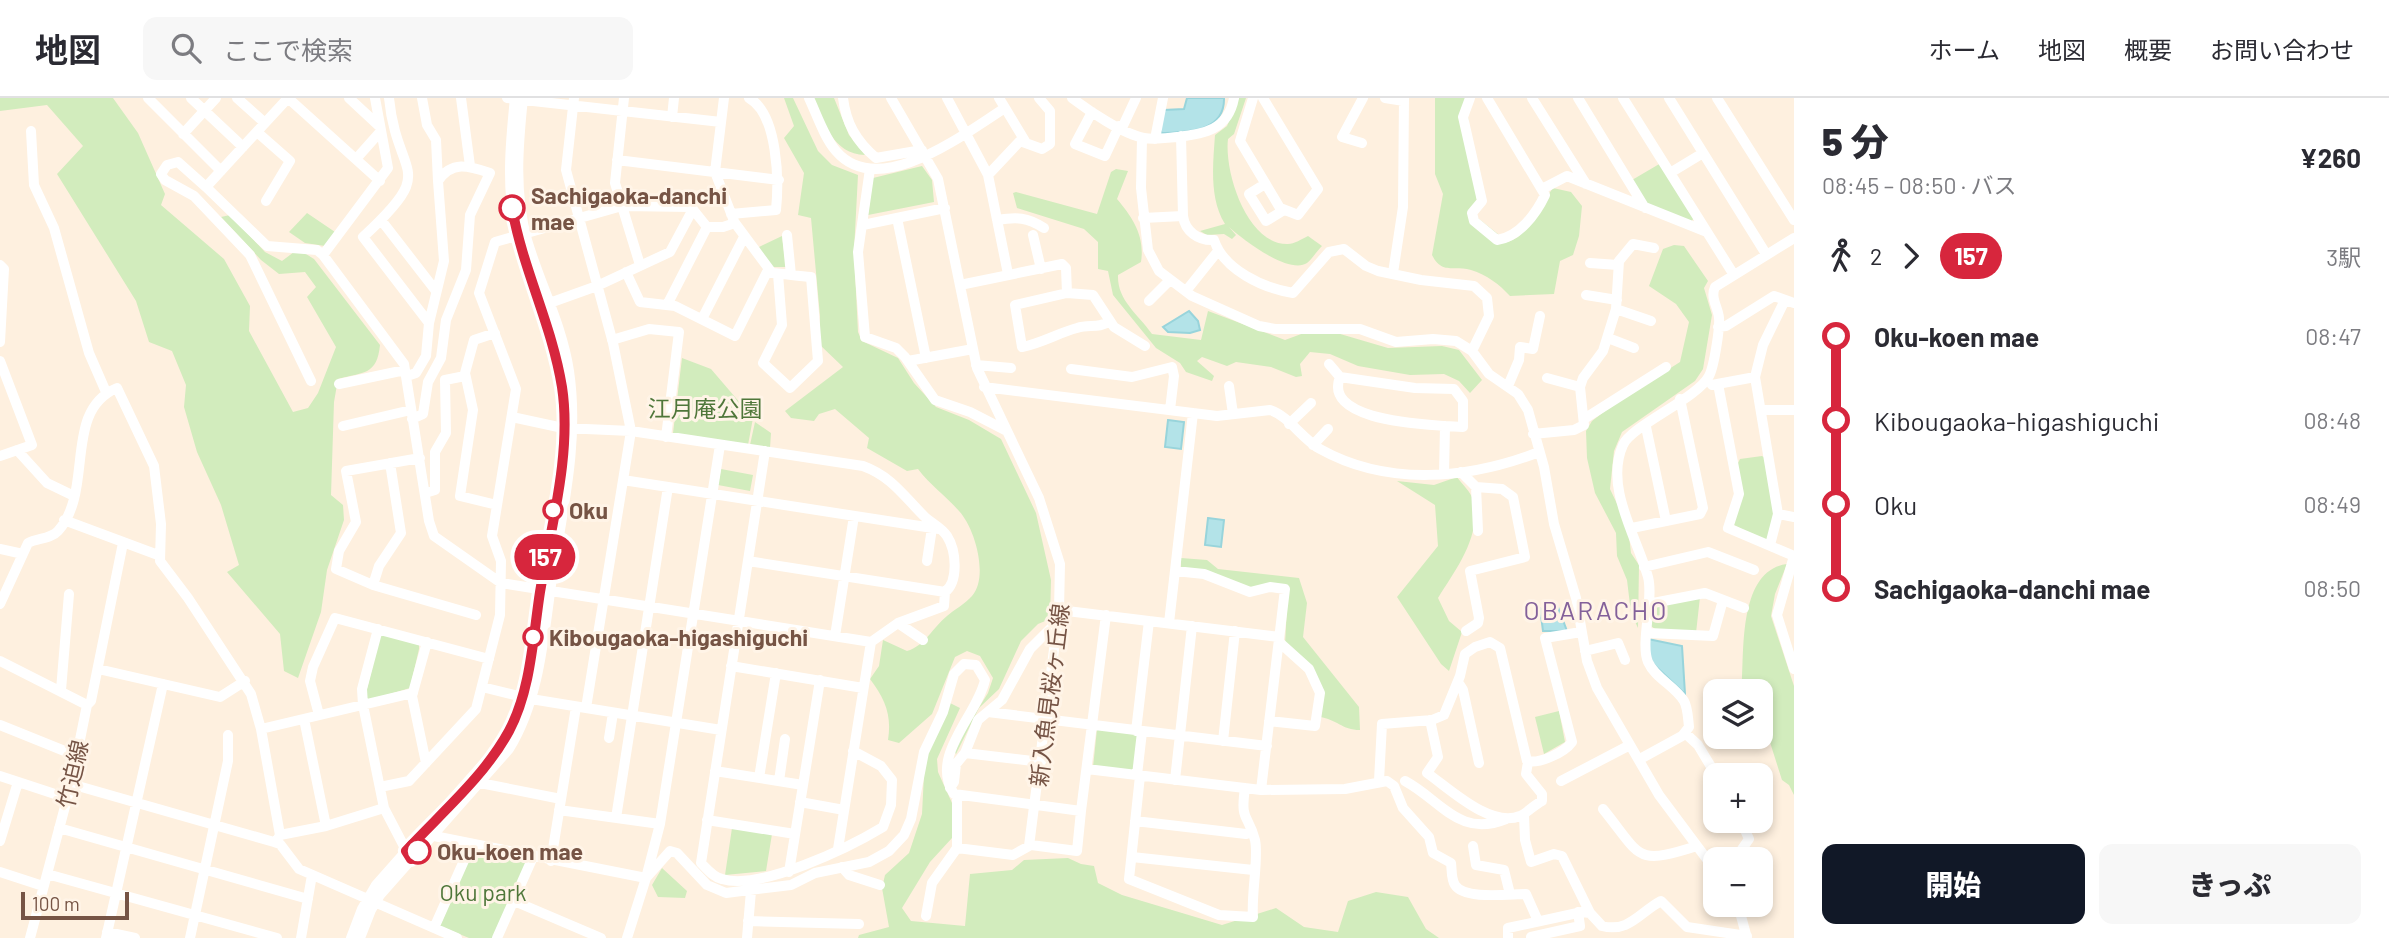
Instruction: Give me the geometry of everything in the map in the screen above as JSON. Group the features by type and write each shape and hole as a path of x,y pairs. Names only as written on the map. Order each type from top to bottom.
{"street":[{"path":"148,98 221,171"},
{"path":"191,98 243,147"},
{"path":"183,134 216,98"},
{"path":"237,98 290,161 265,201"},
{"path":"206,187 288,98 380,181"},
{"path":"349,98 379,129"},
{"path":"323,255 388,169 375,98"},
{"path":"389,98 410,177 408,187 363,237 429,323"},
{"path":"340,384 416,373 426,356 429,323 444,261 436,140 427,125 422,98"},
{"path":"461,98 470,166"},
{"path":"507,98 574,102 623,111 721,122"},
{"path":"624,98 615,183 640,265"},
{"path":"672,117 674,98"},
{"path":"724,98 715,172 733,219 773,272 782,325 763,363 790,388 818,361 811,277 773,272"},
{"path":"380,788 410,781 476,709 500,615 500,561 492,536 516,389 479,293 495,242 622,206 693,209 707,227 723,228 733,219 776,210 779,180 765,114 750,98"},
{"path":"809,98 835,150 847,161 873,164 924,153 967,132 1005,108"},
{"path":"843,98 846,119 873,164 858,252 865,337 896,348 935,400 1005,429"},
{"name":"新入魚見桜ヶ丘線","path":"891,98 938,179 976,365 984,387 1047,516 1060,564 1059,610 1036,806 953,792"},
{"path":"947,98 988,175 1008,274"},
{"path":"999,98 1025,141"},
{"path":"988,175 1020,141 1042,149 1051,142 1049,111 1039,98"},
{"path":"1072,98 1092,112 1142,138 1155,139 1211,132 1226,118 1234,98"},
{"path":"1092,112 1075,144 1105,156 1136,98"},
{"path":"1155,139 1163,98"},
{"path":"1253,98 1240,141 1265,184 1284,209 1298,215 1318,189 1263,98"},
{"path":"1362,143 1342,137 1363,98"},
{"path":"1385,98 1404,100 1403,208 1392,273"},
{"path":"1470,98 1463,117 1482,201 1472,214 1474,221 1497,240 1507,239 1535,213 1545,195 1488,98"},
{"path":"1532,98 1586,184"},
{"path":"1578,98 1645,208"},
{"path":"1623,98 1734,275"},
{"path":"1669,98 1766,254"},
{"path":"1717,98 1794,220"},
{"path":"351,938 371,900 408,855 476,783 510,730 526,698 545,591 568,429 545,305 521,235 518,187 519,99"},
{"path":"551,860 560,804 604,600 631,431 612,340 566,170 574,102"},
{"path":"356,159 379,129"},
{"path":"31,131 34,185 54,228 89,353 106,392"},
{"path":"1181,136 1183,216 1188,230 1200,239 1214,240 1218,251 1266,288 1293,293 1320,261 1336,250 1348,250 1371,269 1421,280 1474,286 1487,298 1489,322 1472,351"},
{"path":"1142,138 1143,218 1152,261 1170,280 1186,291 1259,326 1291,330 1360,329 1396,342 1444,339 1456,341 1472,351 1489,374 1508,386 1524,402 1539,452 1553,524 1576,598 1585,651 1597,688 1659,795 1703,854"},
{"path":"1670,173 1703,153"},
{"path":"617,160 779,180"},
{"path":"311,381 250,255 194,196 164,180 161,174 173,161 178,162 206,187 267,246 317,250 323,255 399,357 406,373 425,493 435,536 501,583 871,642 898,623 944,606 945,592 953,579 954,555 937,529 909,497 871,469 631,431 568,429 512,417"},
{"path":"343,426 423,414 428,382 441,358 448,312 466,270 470,215 478,194 491,174 470,166 451,167 438,181"},
{"path":"1542,189 1567,176 1707,232"},
{"path":"1265,184 1249,194 1266,221 1284,209"},
{"path":"863,225 945,208"},
{"path":"545,305 597,286 670,252 693,209"},
{"path":"997,220 1017,216 1029,219 1044,228"},
{"path":"1143,218 1183,216"},
{"path":"897,218 926,358"},
{"path":"381,220 436,291"},
{"path":"667,305 707,227"},
{"path":"787,235 791,275"},
{"path":"1033,235 1041,269"},
{"path":"702,319 744,237"},
{"path":"1640,759 1685,733 1689,727 1685,703 1648,664 1645,650 1649,633 1649,580 1617,491 1618,466 1623,444 1681,399 1699,389 1710,374 1720,319 1713,291 1794,238"},
{"path":"1532,434 1581,428 1584,419 1580,387 1583,378 1603,351 1608,338 1616,305 1621,256 1633,244 1654,248"},
{"path":"1186,291 1218,251"},
{"path":"1590,263 1618,265"},
{"path":"960,285 1062,264 1066,268 1068,293"},
{"path":"0,265 4,269 0,342"},
{"path":"626,272 640,302 667,305 735,336 773,272"},
{"path":"1149,301 1170,280"},
{"path":"1110,321 1101,327 1076,328 1039,344 1022,347 1015,305 1068,293 1095,296 1110,321 1145,346"},
{"path":"1586,295 1651,321"},
{"path":"1718,327 1726,326 1774,296 1790,302 1763,345 1755,377 1778,514 1770,545"},
{"path":"1508,386 1519,360 1520,346 1533,349 1541,316"},
{"path":"612,340 649,329 679,332 666,437"},
{"path":"495,333 474,341 465,376 473,411 460,496 497,505"},
{"path":"1608,338 1634,348"},
{"path":"908,361 973,349"},
{"path":"0,361 32,445 0,456"},
{"path":"1329,364 1340,377 1415,388 1454,389 1463,401 1463,427 1360,413 1342,398 1337,385 1340,377"},
{"path":"976,365 1011,368"},
{"path":"1071,369 1132,377 1172,367 1174,376 1170,410"},
{"path":"1584,419 1666,367"},
{"path":"425,493 435,491 435,452 446,433 444,380 465,376"},
{"path":"1547,377 1580,387"},
{"path":"1704,383 1708,386 1755,377"},
{"path":"1718,384 1739,494 1728,528 1794,556 1777,615 1794,670"},
{"path":"1229,386 1233,414"},
{"path":"0,604 30,541 53,535 64,520 74,496 85,419 106,392 117,387 149,452 161,524 159,555"},
{"path":"984,387 1193,413 1233,414 1270,410 1313,445 1347,462 1418,477 1501,465 1539,452"},
{"path":"1632,528 1700,514 1703,508 1681,399"},
{"path":"1290,424 1311,403"},
{"path":"1761,411 1794,410"},
{"path":"1169,623 1193,413"},
{"path":"1444,474 1445,426"},
{"path":"1646,426 1666,522"},
{"path":"1313,445 1328,429"},
{"path":"627,938 660,824 720,445"},
{"path":"17,450 47,483 74,496"},
{"path":"697,867 708,820 765,452"},
{"path":"420,458 346,471 356,522 338,551 336,569 373,585 477,615"},
{"path":"373,585 379,566 401,533 390,463"},
{"path":"1461,472 1476,486 1502,489 1513,497 1525,557 1469,571 1479,618 1478,623 1466,631"},
{"path":"624,480 937,529"},
{"path":"1476,486 1478,531"},
{"path":"616,818 668,487"},
{"path":"1778,514 1794,517"},
{"path":"835,636 854,516"},
{"path":"64,520 159,555 245,681 261,729 278,839 299,869 457,938"},
{"path":"927,561 937,529"},
{"name":"竹迫線","path":"30,938 71,784 87,705 91,701 123,543"},
{"path":"0,549 23,554"},
{"path":"1644,567 1708,552 1754,570"},
{"path":"748,561 945,592"},
{"path":"1175,571 1204,574 1250,592 1270,587 1286,589 1261,790"},
{"path":"1648,604 1705,593 1744,608"},
{"path":"61,690 69,594"},
{"path":"1649,633 1713,636 1723,600"},
{"path":"1059,610 1235,631 1279,639 1309,670 1320,693 1315,726 1269,721"},
{"path":"957,848 1013,855 1030,846 1077,851 1106,615"},
{"path":"318,715 310,681 316,656 326,639 331,621 339,619 488,659"},
{"path":"1149,621 1129,879 1219,915 1253,917 1255,841 1241,812 1245,788"},
{"path":"926,916 932,883 957,848 953,792 956,764 965,753 976,725 1010,688 1030,649 1057,622"},
{"path":"898,623 923,640"},
{"path":"1175,780 1192,626"},
{"path":"379,629 362,689 363,705 384,808 408,855"},
{"path":"1223,741 1235,631"},
{"path":"1528,762 1536,762 1567,748 1572,742 1545,638 1581,632"},
{"path":"426,763 412,693 427,642"},
{"path":"838,849 871,642"},
{"path":"1379,781 1382,724 1430,720 1444,715 1467,652 1490,642 1499,645 1524,755 1528,762 1527,774 1542,794 1542,801 1524,815 1489,827 1474,825 1446,813 1405,781"},
{"path":"1585,651 1618,643 1625,660"},
{"path":"0,661 87,705"},
{"path":"697,867 718,891 751,891 790,885 815,873 879,857 904,835 911,819 924,752 943,712 954,674 959,667 971,663 982,670 985,680 964,720 946,767 946,777 953,792"},
{"path":"732,666 863,688"},
{"path":"98,669 220,697 245,681"},
{"path":"759,778 776,673"},
{"path":"789,872 820,680"},
{"path":"1458,682 1463,690 1479,763"},
{"path":"135,938 106,935 163,684"},
{"path":"482,687 581,708 721,730"},
{"path":"261,729 412,693"},
{"path":"988,712 1266,746"},
{"path":"609,738 613,713"},
{"path":"304,719 326,826"},
{"path":"1430,720 1438,757 1427,773 1481,810 1506,819"},
{"path":"0,725 77,756"},
{"path":"1685,733 1698,745 1709,763"},
{"path":"190,938 228,761 228,735"},
{"path":"779,781 785,739"},
{"path":"1561,781 1630,745"},
{"path":"646,878 670,851 727,881 789,872 883,827 891,805 892,780 881,766 853,751"},
{"path":"965,753 1041,762"},
{"path":"1087,769 1261,790 1345,789 1387,781 1394,786 1404,808 1429,837 1433,853 1451,863 1454,882 1459,890 1468,895 1526,894 1538,921"},
{"path":"715,771 803,785"},
{"path":"0,775 67,798"},
{"path":"0,841 18,782"},
{"path":"476,783 616,818 660,824"},
{"path":"71,784 214,825 278,839 384,808"},
{"path":"800,802 844,810"},
{"path":"1030,846 1036,806 1081,811"},
{"path":"1603,809 1642,855 1659,858 1697,846"},
{"path":"1524,815 1525,840 1531,862 1554,855 1562,856 1584,913 1624,938"},
{"path":"708,820 795,834"},
{"path":"1135,821 1245,834 1251,832"},
{"path":"59,828 308,899"},
{"path":"428,834 471,845 646,878"},
{"path":"434,928 471,845"},
{"path":"1473,846 1476,865 1504,870 1510,894"},
{"path":"497,938 533,857"},
{"path":"1132,857 1253,870"},
{"path":"842,867 849,875 880,885"},
{"path":"0,872 43,886"},
{"path":"47,874 277,938"},
{"path":"301,938 312,875"},
{"path":"747,938 751,891"},
{"path":"360,938 371,900"},
{"path":"514,901 601,938"},
{"path":"1611,931 1639,919 1649,908 1661,901 1690,933 1747,937 1741,917"},
{"path":"1508,938 1508,928 1584,913"},
{"path":"1531,937 1580,926 1584,913"},
{"path":"748,921 859,924"}],"green space":[{"path":"0,98 113,98 138,133 165,194 161,205 224,259 250,306 249,331 293,412 308,408 318,393 336,347 307,297 316,287 305,272 279,274 261,260 221,217 230,215 265,252 282,261 298,249 314,259 380,345 376,362 368,371 338,379 334,402 331,495 343,505 344,520 327,570 321,612 298,678 284,671 280,634 227,572 239,565 221,505 197,452 184,407 186,385 172,351 149,342 136,301 57,174 83,146 47,105 0,111"},
{"path":"784,98 793,98 818,151 832,165 858,175 854,251 858,332 862,341 898,358 914,383 936,407 969,420 1001,439 1036,513 1051,580 1050,619 1038,624 1021,641 999,689 979,708 956,754 953,749 988,693 993,678 980,656 967,651 955,657 932,714 899,743 888,740 886,708 870,679 879,666 883,640 907,651 913,649 924,641 942,620 972,596 977,588 980,565 970,529 959,511 918,469 907,471 867,448 869,438 835,409 819,414 814,421 791,418 785,411 843,367 819,344 820,316 811,218 798,215 804,173 784,138 794,126"},
{"path":"814,98 834,98 849,135 865,155 854,153 837,143 826,127"},
{"path":"1239,98 1246,98 1234,134 1228,139 1228,153 1234,187 1241,204 1261,233 1273,241 1290,244 1308,236 1322,246 1307,263 1289,264 1278,260 1229,227 1236,235 1232,239 1224,234 1207,235 1200,231 1225,224 1214,192 1215,135 1227,126"},
{"path":"1435,98 1466,98 1477,201 1469,211 1508,242 1518,237 1553,188 1571,192 1582,206 1579,236 1573,255 1560,261 1554,294 1510,296 1482,274 1444,267 1432,255 1443,194 1435,174"},
{"path":"1661,163 1694,218 1690,223 1648,206 1632,180"},
{"path":"922,166 932,180 934,202 868,215 873,178"},
{"path":"1116,169 1128,171 1117,199 1136,228 1142,253 1141,262 1118,275 1119,284 1124,299 1152,334 1201,340 1208,311 1285,340 1312,330 1330,331 1388,348 1442,346 1459,350 1482,380 1470,393 1459,381 1444,374 1410,375 1358,366 1330,354 1310,352 1300,364 1302,376 1296,377 1271,367 1236,362 1227,366 1202,357 1197,361 1214,376 1212,381 1186,372 1180,363 1156,348 1113,295 1108,271 1098,269 1098,242 1084,229 1017,208 1013,193 1016,192 1097,214 1111,172"},
{"path":"307,213 335,232 325,246 305,243 289,232"},
{"path":"782,236 786,267 770,267 759,247"},
{"path":"1674,245 1684,246 1708,281 1704,288 1712,315 1703,369 1695,381 1622,432 1614,451 1610,489 1628,527 1631,553 1639,565 1638,628 1631,613 1627,580 1617,556 1616,533 1595,493 1587,458 1586,431 1592,421 1614,404 1680,362 1689,322 1676,304 1649,286 1663,249"},
{"name":"江月庵公園","path":"682,358 711,369 753,418 748,445 673,433"},
{"path":"755,422 771,433 770,448 750,445"},
{"path":"1762,456 1765,458 1774,517 1766,542 1734,525 1737,465 1740,459"},
{"path":"721,469 753,475 750,491 718,485"},
{"path":"1457,477 1472,497 1475,513 1466,552 1438,598 1449,621 1462,632 1449,671 1441,664 1397,597 1438,546 1435,505 1397,481 1434,485"},
{"path":"1181,558 1207,560 1218,569 1299,578 1307,603 1303,637 1359,707 1360,730 1320,717 1323,693 1285,645 1288,587 1252,588 1181,569"},
{"path":"1787,564 1775,594 1771,616 1794,686 1794,795 1789,785 1782,780 1772,749 1773,679 1742,679 1748,611 1760,580 1772,569"},
{"path":"1700,597 1696,633 1655,629 1651,626 1654,606"},
{"path":"384,634 419,645 419,649 410,688 369,700 365,697 380,636"},
{"path":"950,703 960,708 937,759 938,772 952,803 952,838 930,862 902,908 911,921 965,926 970,874 1012,870 1024,860 1068,858 1094,866 1098,883 1122,895 1222,925 1276,908 1304,927 1338,932 1348,901 1376,892 1408,897 1426,929 1439,938 858,938 859,935 889,927 882,888 885,875 909,853 922,814 925,755"},
{"path":"1559,711 1565,742 1544,754 1535,717"},
{"path":"1097,729 1138,735 1133,772 1093,767"},
{"path":"732,828 772,834 766,871 725,875"},
{"name":"Oku park","path":"473,848 526,858 528,861 494,938 469,938 440,926"},
{"path":"662,868 687,891 685,898 658,897 652,885"}],"water":[{"path":"1187,98 1224,98 1223,109 1212,124 1203,128 1162,133 1160,130 1164,110 1184,109"},
{"path":"1189,311 1198,321 1200,330 1190,333 1168,332 1163,327"},
{"path":"1168,420 1184,422 1181,449 1165,447"},
{"path":"1208,518 1224,520 1221,547 1205,545"},
{"path":"1558,607 1567,631 1543,631 1540,608 1549,614"},
{"path":"1648,639 1682,646 1685,694 1648,659"}],"bus line":[{"name":"157","path":"418,851 411,859 406,851 491,758 516,717 527,674 562,456 562,391 554,344 521,253 512,208"}],"place":[{"name":"Sachigaoka-danchi mae","path":"512,208"},
{"name":"Oku","path":"553,510"},
{"name":"Kibougaoka-higashiguchi","path":"533,637"},
{"name":"Oku-koen mae","path":"418,851"}],"district":[{"name":"OBARACHO","path":"1596,609"}]}
